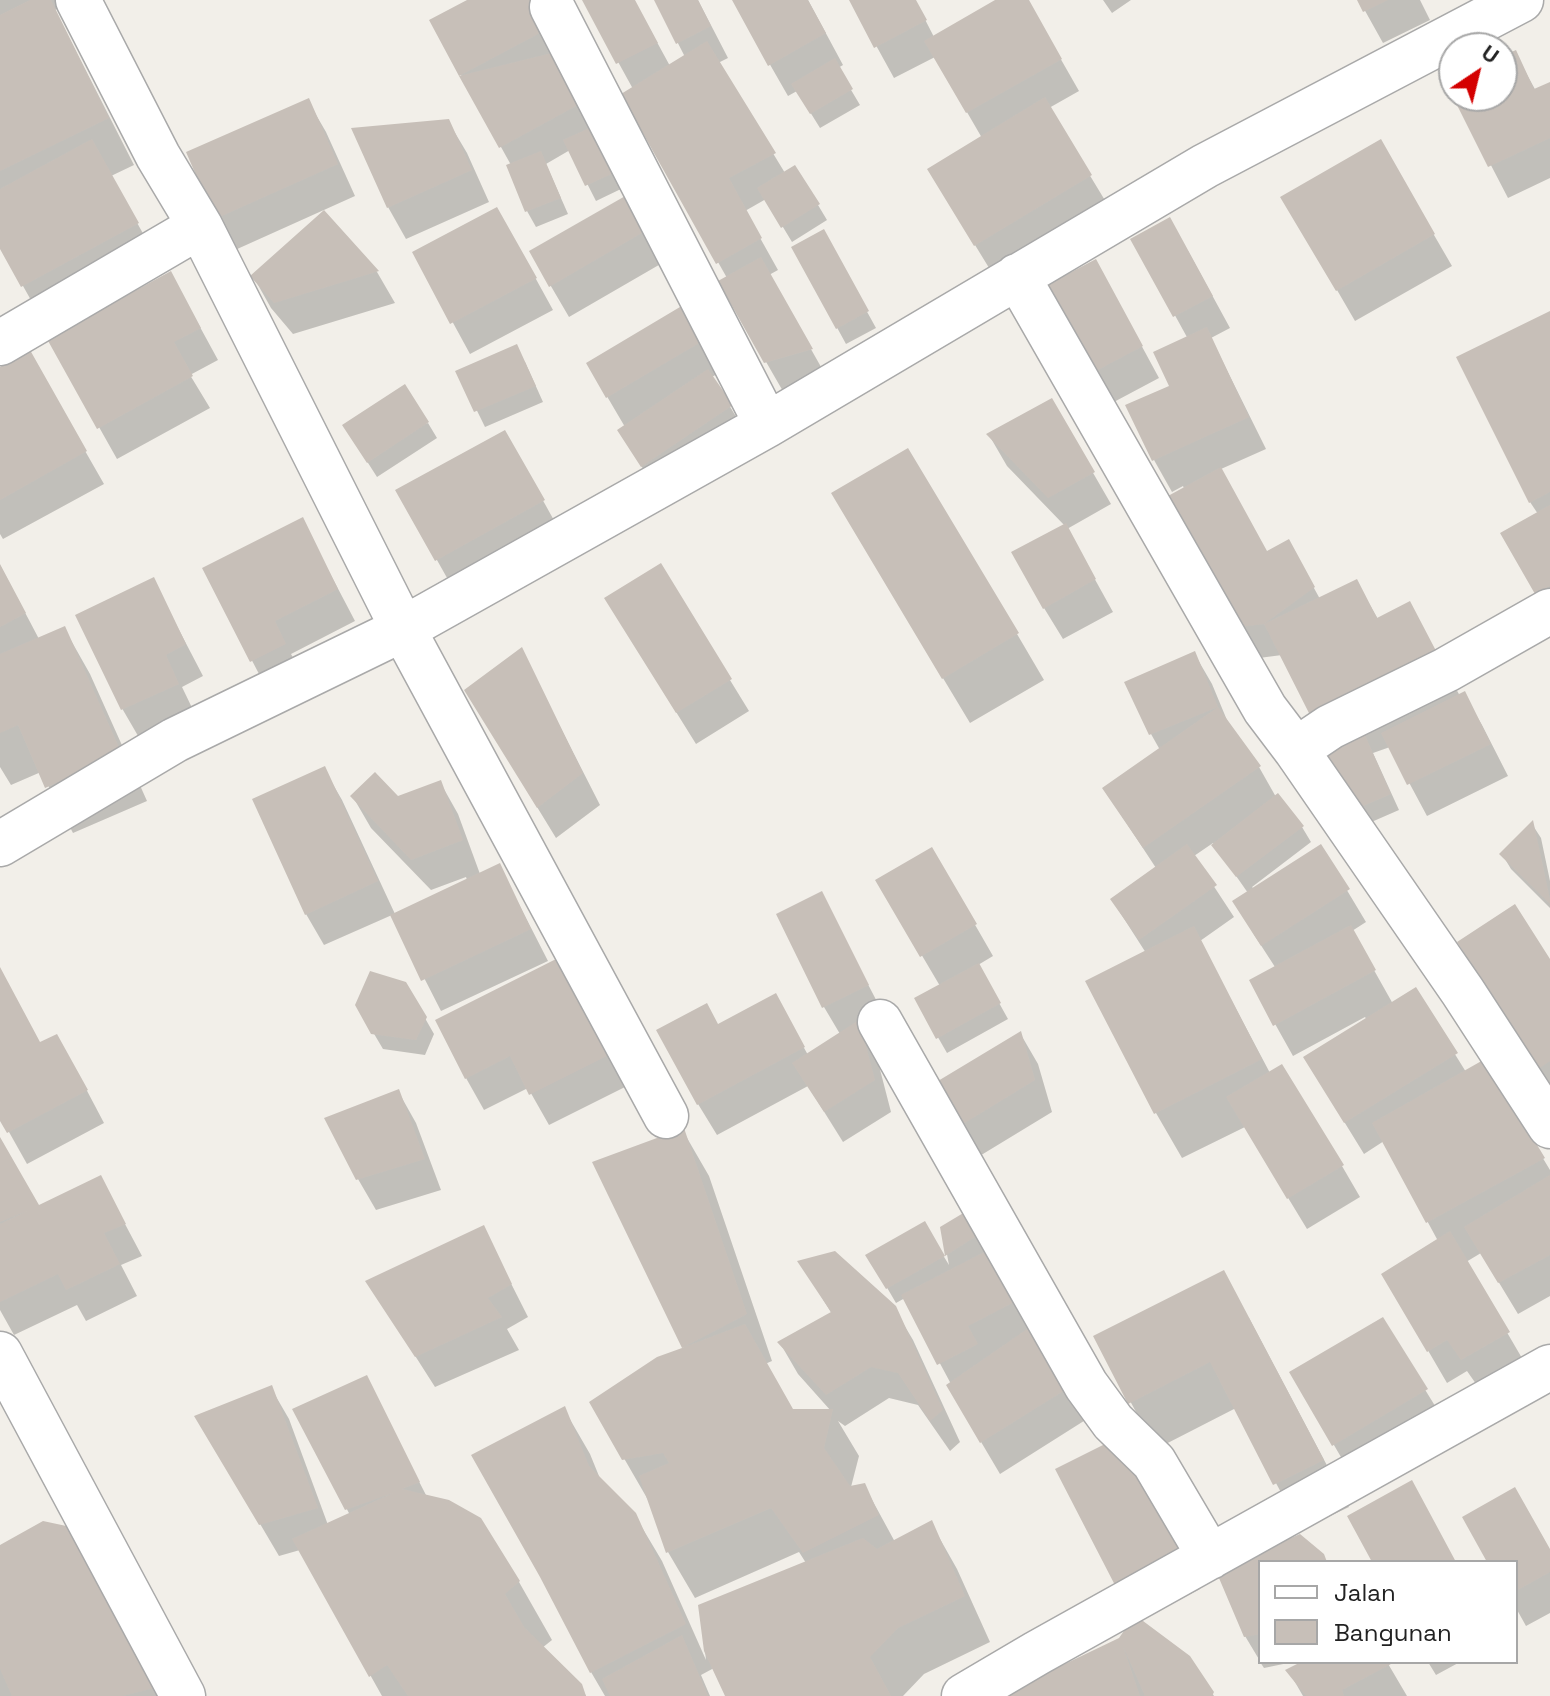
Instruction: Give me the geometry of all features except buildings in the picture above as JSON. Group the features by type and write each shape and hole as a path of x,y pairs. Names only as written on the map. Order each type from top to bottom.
{"street":[{"path":"78,0 158,156 200,226 403,629 666,1116"},
{"path":"0,844 175,740 403,629 767,425 1205,166 1521,0"},
{"path":"552,7 767,425"},
{"path":"0,343 200,226"},
{"path":"1017,276 1265,709 1463,992 1550,1126"},
{"path":"1296,750 1330,727 1446,670 1550,611"},
{"path":"880,1022 1086,1385 1113,1422 1154,1462 1210,1557"},
{"path":"0,1354 183,1696"},
{"path":"964,1696 1550,1367"}]}
